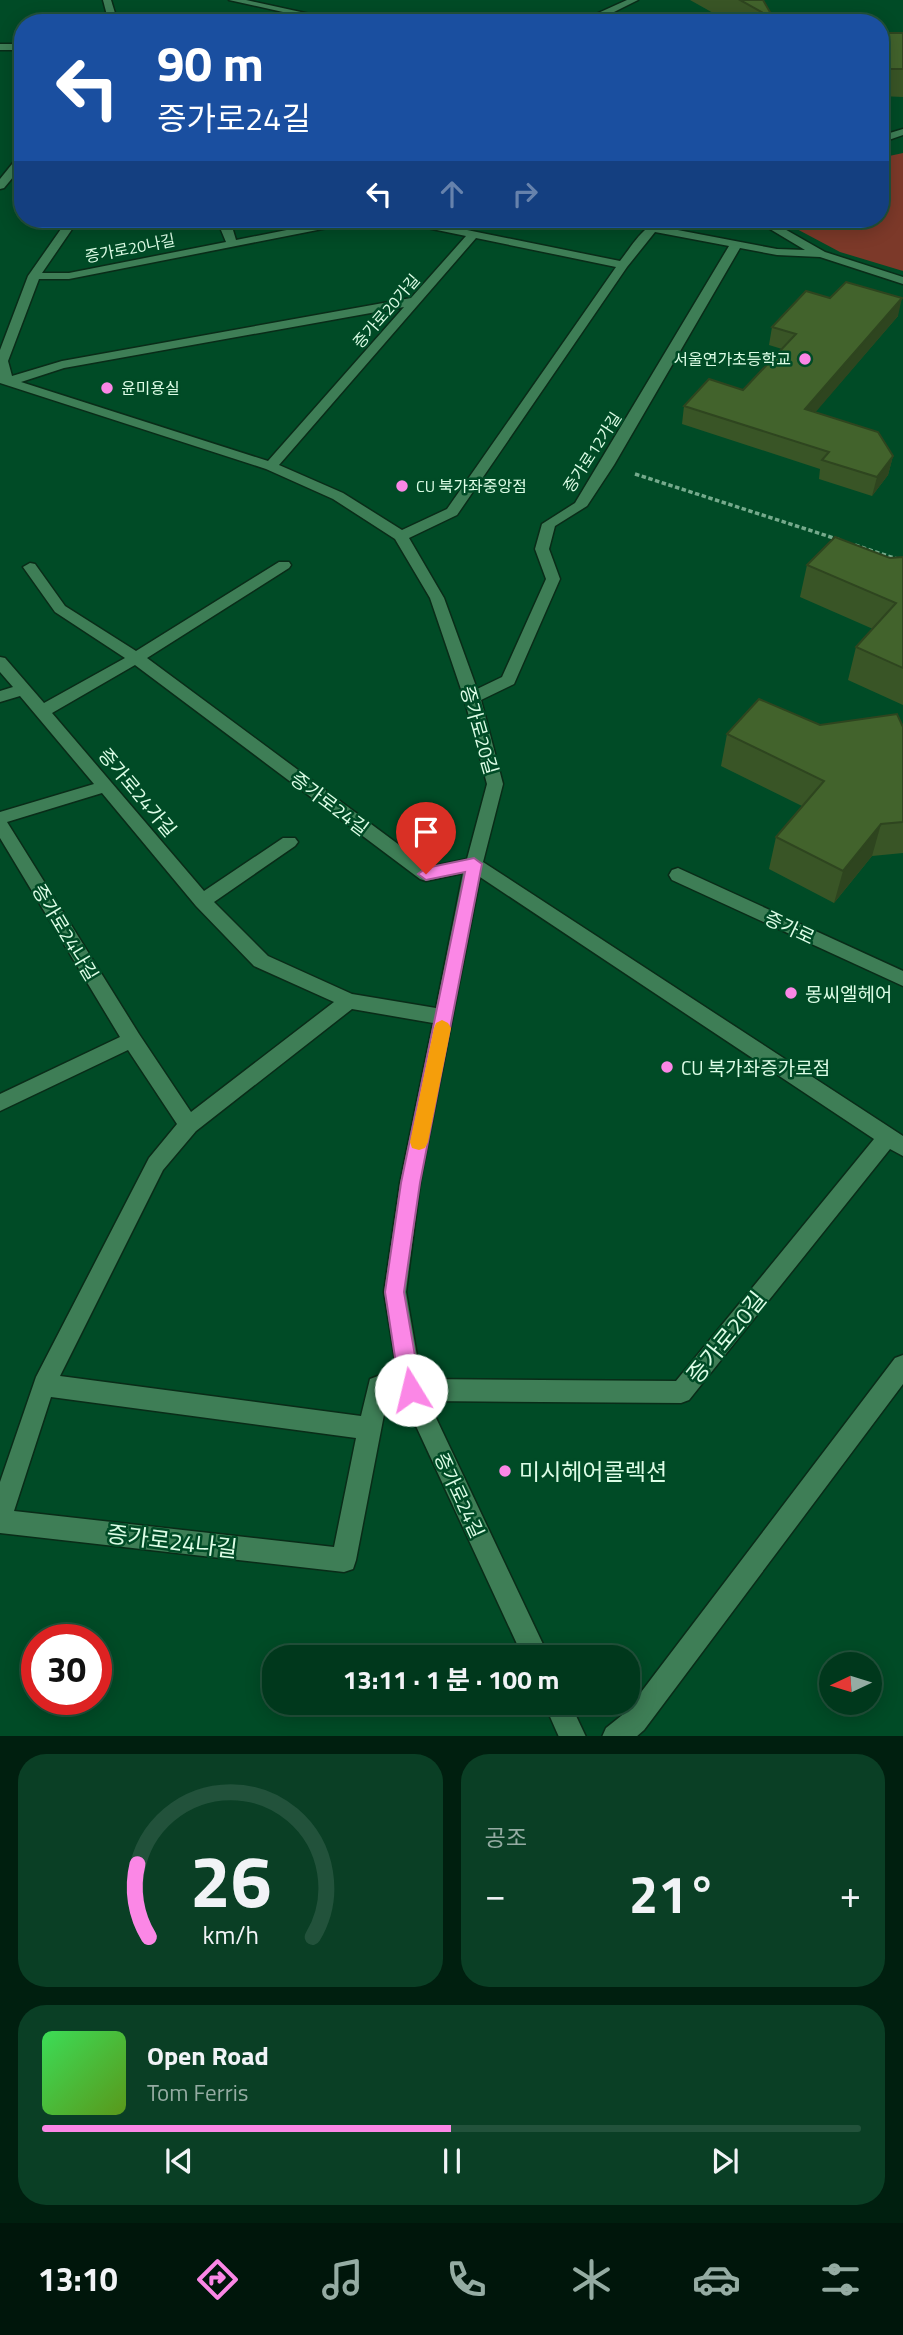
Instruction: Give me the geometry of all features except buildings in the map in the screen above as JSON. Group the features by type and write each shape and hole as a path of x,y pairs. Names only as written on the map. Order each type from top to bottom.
{"street":[{"path":"233,0 302,14"},
{"path":"604,14 634,0"},
{"path":"0,186 14,166"},
{"name":"증가로20나길","path":"4,380 2,361 34,276 67,228"},
{"path":"228,228 232,244"},
{"name":"증가로20나길","path":"34,276 69,276 313,228"},
{"path":"444,228 623,265"},
{"path":"401,537 452,512 623,265 652,228 777,252 821,254"},
{"path":"775,228 821,254 903,281"},
{"name":"증가로20가길","path":"271,466 474,234"},
{"name":"증가로12가길","path":"472,698 508,680 553,579 542,549 549,524 580,506 607,465 737,243"},
{"path":"4,380 62,365 416,301"},
{"name":"증가로20길","path":"4,380 271,466 338,496 401,537 437,598 472,698 495,784 474,864 896,1142 681,1392 411,1390"},
{"path":"42,712 136,658 284,565"},
{"name":"증가로24길","path":"30,567 60,609 136,658 426,874 474,864 410,1183 394,1292 411,1390 530,1645"},
{"name":"증가로24가길","path":"0,662 202,901 261,961 349,1001 444,1017"},
{"path":"0,697 24,690"},
{"path":"0,821 106,786"},
{"name":"증가로24나길","path":"0,821 132,1040 189,1125"},
{"path":"202,901 289,842"},
{"name":"증가로","path":"678,875 903,979"},
{"name":"증가로24나길","path":"349,1001 189,1125 156,1164 44,1385 0,1519 344,1560 370,1428"},
{"path":"0,1103 132,1040"},
{"path":"616,1736 635,1721 903,1366"},
{"path":"44,1385 370,1428 378,1387 411,1390"},
{"path":"563,1715 573,1736"}],"path":[{"path":"607,465 903,561"}],"shaded area":[{"path":"903,153 903,271 840,252 795,228 889,228 889,156"}],"slow traffic":[{"path":"419,1142 442,1028"}],"place":[{"name":"서울연가초등학교","path":"805,359"},
{"name":"윤미용실","path":"107,388"},
{"name":"CU 북가좌중앙점","path":"402,486"},
{"name":"몽씨엘헤어","path":"791,993"},
{"name":"CU 북가좌증가로점","path":"667,1067"},
{"name":"미시헤어콜렉션","path":"505,1471"}],"route":[{"path":"411,1390 394,1292 410,1183 474,864 426,874"}]}
